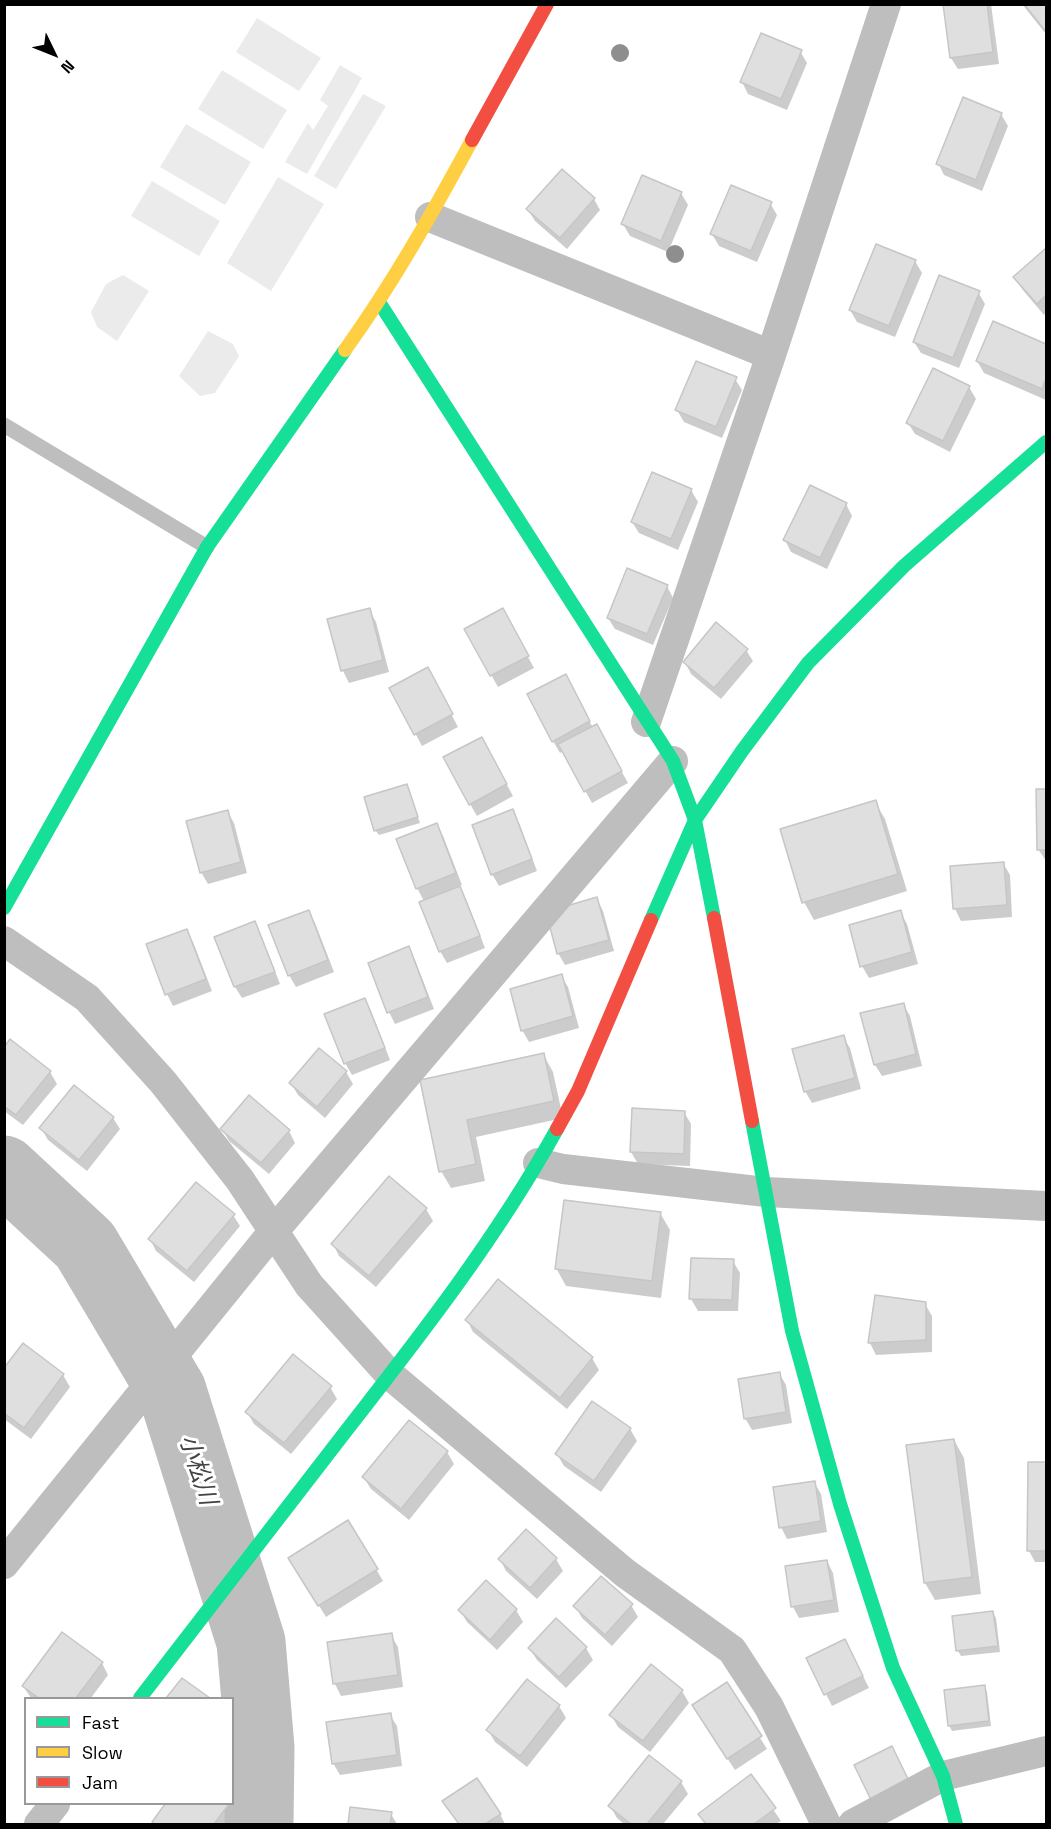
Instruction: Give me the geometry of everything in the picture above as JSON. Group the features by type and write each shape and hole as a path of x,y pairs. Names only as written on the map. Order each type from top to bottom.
{"street":[{"path":"4,908 207,547 379,302 430,217 547,4"},
{"path":"646,722 771,356 886,4"},
{"path":"430,217 771,356"},
{"path":"379,302 673,761 695,820 792,1331 840,1504 893,1668 944,1776 956,1824"},
{"path":"141,1697 390,1375 464,1274 538,1163 578,1091 695,820 742,751 808,663 904,566 1047,442"},
{"path":"4,1564 273,1232 673,761"},
{"path":"4,941 87,998 163,1082 240,1180 309,1285 390,1375 625,1573 732,1650 769,1707 826,1824"},
{"path":"538,1163 563,1169 766,1192 1045,1202"},
{"path":"853,1824 944,1776 1047,1751"},
{"path":"39,1824 53,1805"}],"lane":[{"path":"4,425 207,547"}],"shaded area":[{"path":"257,18 321,58 299,91 236,52"},
{"path":"340,65 362,78 307,174 285,162 308,123 313,130 328,106 320,100"},
{"path":"222,70 287,110 263,149 198,109"},
{"path":"363,94 386,106 336,189 314,176"},
{"path":"186,124 251,162 225,205 160,167"},
{"path":"278,177 324,204 271,291 227,263"},
{"path":"152,181 220,221 199,256 131,216"},
{"path":"123,275 149,291 117,341 97,327 91,312 106,284"},
{"path":"208,331 233,344 239,356 215,393 200,396 179,376"}],"building":[{"path":"943,4 987,4 993,52 950,58"},
{"path":"1024,4 1046,4 1046,32"},
{"path":"761,33 802,50 781,99 740,82"},
{"path":"963,97 1002,113 976,180 936,164"},
{"path":"562,169 595,198 560,238 526,209"},
{"path":"642,175 682,192 661,241 621,224"},
{"path":"731,185 772,202 751,251 710,234"},
{"path":"876,244 916,260 889,326 849,310"},
{"path":"1046,248 1046,295 1037,304 1013,277"},
{"path":"939,275 980,291 953,358 913,342"},
{"path":"993,321 1046,344 1046,378 1042,389 976,361"},
{"path":"696,361 737,377 716,427 675,410"},
{"path":"933,368 970,386 943,441 906,423"},
{"path":"652,472 692,489 671,539 631,522"},
{"path":"810,485 847,503 820,558 783,540"},
{"path":"627,568 668,585 647,634 607,618"},
{"path":"370,608 383,660 341,671 327,619"},
{"path":"503,608 529,656 490,676 464,629"},
{"path":"716,622 748,649 714,688 683,662"},
{"path":"428,667 453,714 414,735 389,688"},
{"path":"566,674 590,721 552,742 527,694"},
{"path":"597,724 622,771 584,792 558,744"},
{"path":"482,737 507,784 469,805 443,757"},
{"path":"407,784 418,817 374,831 364,797"},
{"path":"1036,789 1046,789 1046,850 1037,850"},
{"path":"876,800 898,874 802,903 780,829"},
{"path":"513,809 532,859 491,875 472,825"},
{"path":"228,810 241,862 200,873 186,821"},
{"path":"437,823 456,873 416,889 396,839"},
{"path":"1004,862 1007,905 953,909 950,866"},
{"path":"460,886 480,936 439,952 419,902"},
{"path":"597,897 609,940 557,954 546,912"},
{"path":"309,910 328,960 288,976 268,925"},
{"path":"901,910 912,952 860,967 849,925"},
{"path":"255,921 275,972 234,987 214,937"},
{"path":"187,929 206,979 165,995 146,944"},
{"path":"409,946 428,997 387,1013 368,963"},
{"path":"562,974 573,1016 521,1031 510,989"},
{"path":"365,998 385,1048 344,1064 324,1014"},
{"path":"904,1003 916,1054 874,1065 860,1013"},
{"path":"844,1035 855,1078 804,1092 792,1049"},
{"path":"10,1039 51,1071 16,1115 4,1106 4,1047"},
{"path":"319,1048 347,1071 317,1107 289,1083"},
{"path":"544,1053 554,1101 467,1120 476,1164 439,1172 420,1080"},
{"path":"74,1085 114,1117 79,1160 39,1128"},
{"path":"249,1095 290,1130 261,1163 220,1129"},
{"path":"632,1108 685,1111 684,1154 630,1152"},
{"path":"389,1176 427,1208 369,1276 331,1244"},
{"path":"196,1182 235,1214 187,1271 148,1239"},
{"path":"564,1200 661,1212 652,1281 555,1269"},
{"path":"691,1258 734,1259 732,1300 689,1299"},
{"path":"498,1279 593,1357 560,1398 465,1320"},
{"path":"875,1295 926,1302 926,1340 868,1343"},
{"path":"23,1343 64,1374 24,1428 4,1413 4,1368"},
{"path":"293,1354 332,1386 284,1443 245,1412"},
{"path":"780,1372 786,1412 744,1419 738,1379"},
{"path":"592,1401 631,1428 594,1481 555,1454"},
{"path":"409,1420 448,1451 401,1509 362,1477"},
{"path":"954,1439 972,1577 924,1583 906,1445"},
{"path":"1028,1462 1046,1462 1046,1551 1027,1551"},
{"path":"815,1481 821,1521 779,1528 773,1487"},
{"path":"348,1520 378,1569 318,1606 288,1558"},
{"path":"526,1529 557,1558 530,1588 498,1559"},
{"path":"827,1560 834,1600 791,1607 785,1566"},
{"path":"601,1576 633,1604 605,1635 573,1606"},
{"path":"486,1580 517,1609 490,1640 458,1610"},
{"path":"993,1611 998,1646 956,1651 952,1616"},
{"path":"556,1618 587,1647 559,1677 528,1648"},
{"path":"62,1632 103,1662 77,1697 38,1697 22,1686"},
{"path":"392,1633 398,1675 333,1684 327,1642"},
{"path":"845,1639 863,1676 824,1695 806,1658"},
{"path":"651,1664 683,1690 643,1741 609,1715"},
{"path":"182,1678 209,1697 167,1697"},
{"path":"527,1679 560,1705 520,1756 486,1730"},
{"path":"727,1682 762,1736 727,1759 692,1705"},
{"path":"985,1685 989,1721 948,1726 944,1690"},
{"path":"391,1713 397,1755 332,1764 326,1722"},
{"path":"892,1746 910,1783 872,1802 854,1765"},
{"path":"649,1755 682,1781 647,1824 631,1824 608,1806"},
{"path":"751,1774 776,1808 754,1824 706,1824 698,1814"},
{"path":"477,1778 501,1814 485,1824 459,1824 442,1801"},
{"path":"164,1805 228,1805 214,1824 155,1824 152,1822"},
{"path":"350,1807 392,1812 390,1824 348,1824"}],"waterway":[{"name":"小松川","path":"4,1170 85,1245 172,1391 251,1642 260,1748 259,1824"}],"traffic: fast":[{"path":"379,302 673,761 695,820 714,918"},
{"path":"4,908 207,547 345,350"},
{"path":"651,920 695,820 742,751 808,663 904,566 1046,442"},
{"path":"752,1121 792,1331 840,1504 893,1668 943,1776 956,1824"},
{"path":"141,1697 458,1284 510,1208 557,1129"}],"traffic: slow":[{"path":"345,350 412,247 472,140"}],"traffic: jam":[{"path":"472,140 547,4"},
{"path":"714,918 752,1121"},
{"path":"557,1129 578,1091 651,920"}]}
